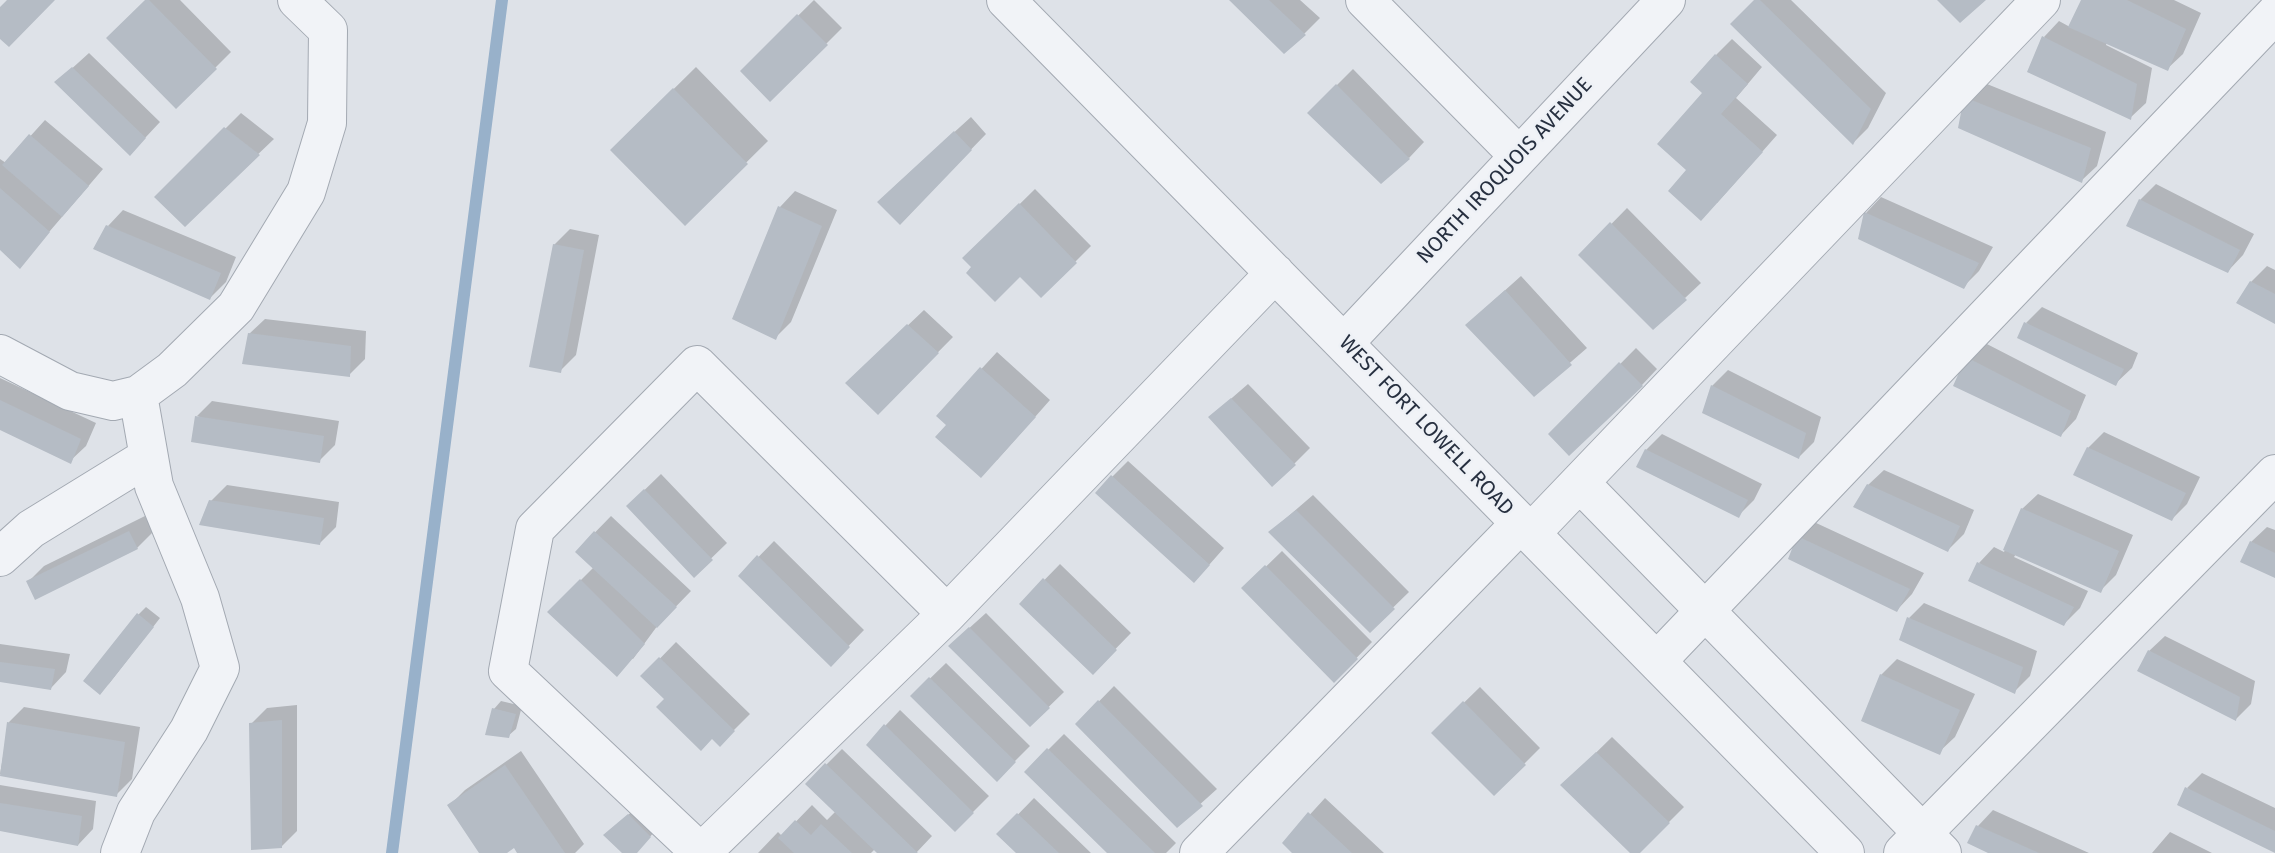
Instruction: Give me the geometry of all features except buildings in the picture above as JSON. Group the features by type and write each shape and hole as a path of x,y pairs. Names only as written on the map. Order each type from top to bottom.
{"street":[{"path":"0,354 70,391 113,401 138,394 172,370 236,307 306,192 327,123 328,30 297,0"},
{"name":"WEST FORT LOWELL ROAD","path":"1006,0 1845,853"},
{"path":"1365,0 1519,156"},
{"name":"NORTH IROQUOIS AVENUE","path":"1344,343 1666,0"},
{"path":"1199,853 1526,528 1581,484 2041,0"},
{"path":"1657,661 2275,14"},
{"path":"947,614 697,365 535,529 508,671 701,853 947,614 1275,274"},
{"path":"120,853 136,812 189,730 220,668 200,598 154,486 138,394"},
{"path":"0,557 31,529 148,457"},
{"path":"1581,484 1705,611 1923,846 2275,474"}],"waterway":[{"path":"392,853 502,0"}]}
